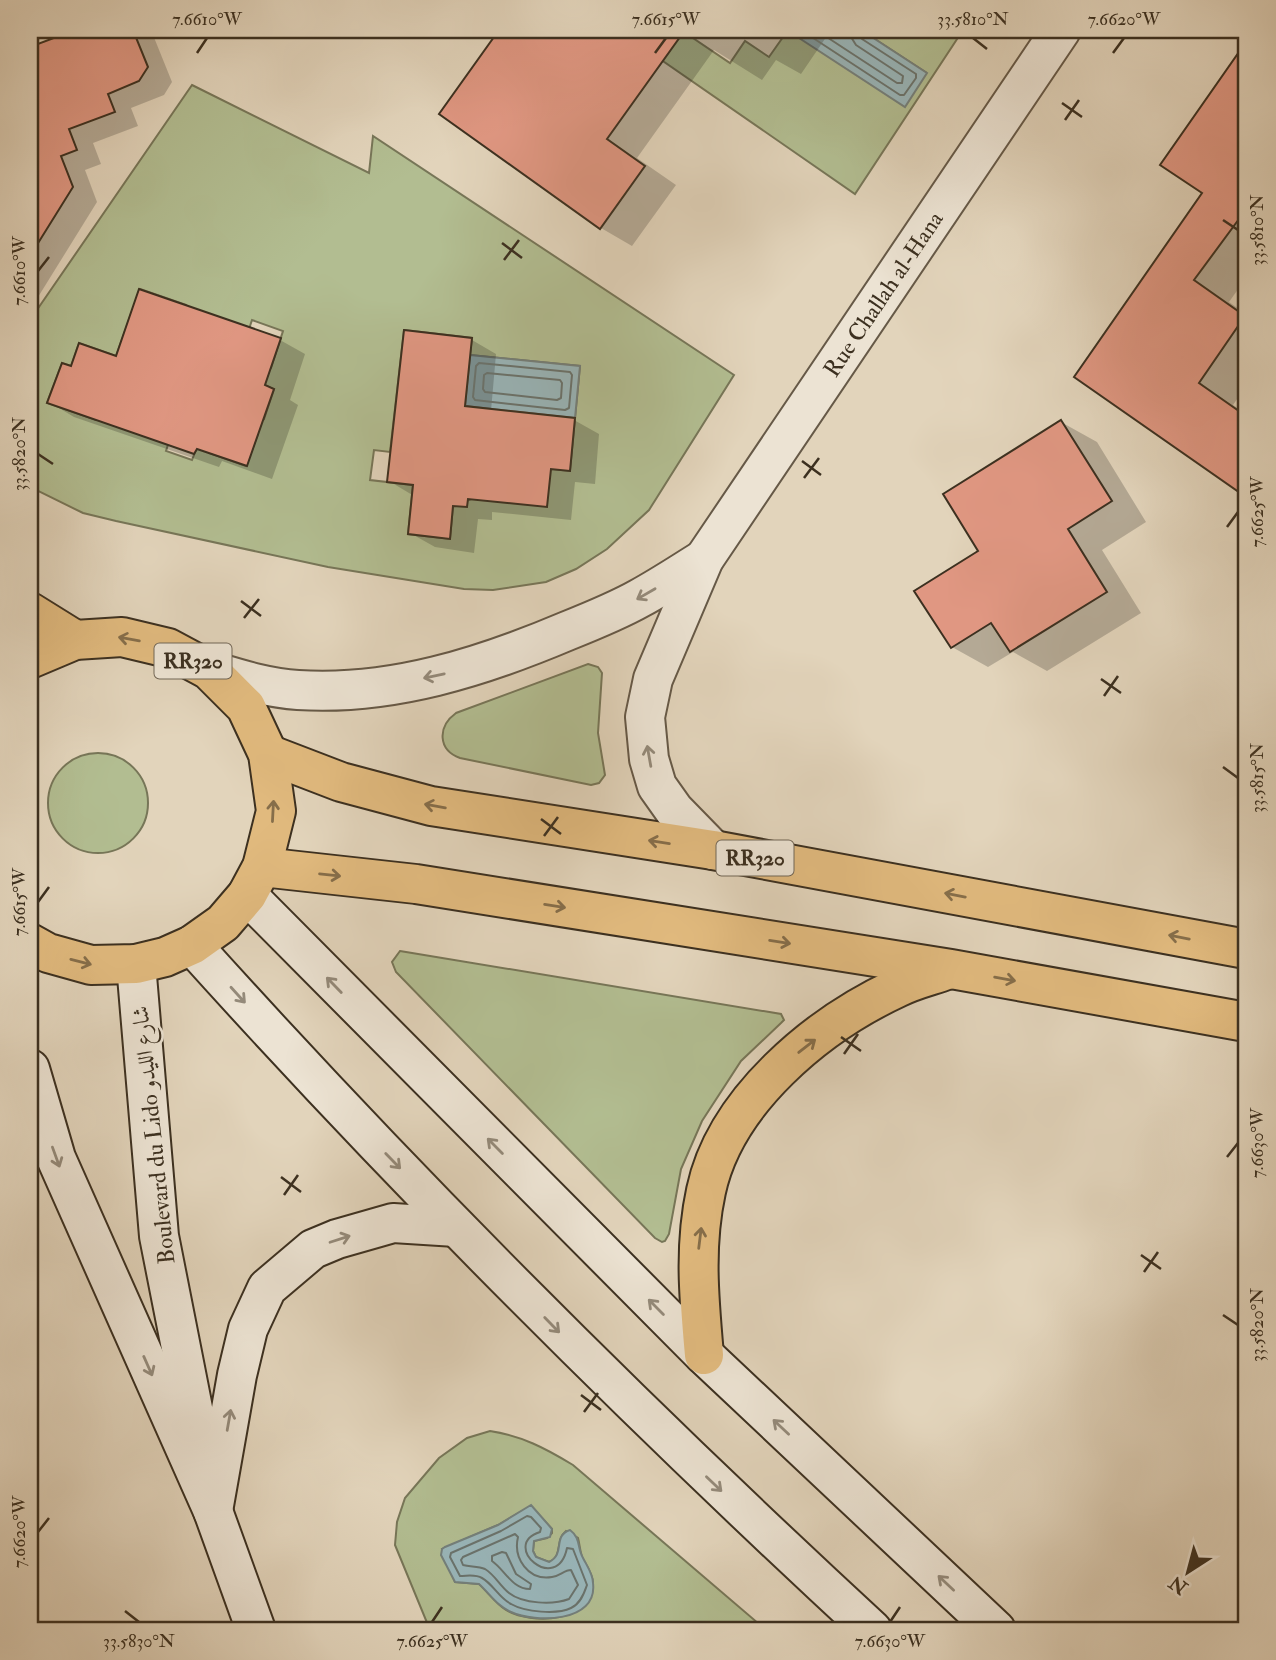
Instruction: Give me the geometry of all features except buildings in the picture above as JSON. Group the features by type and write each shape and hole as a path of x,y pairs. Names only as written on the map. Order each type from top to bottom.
{"main road":[{"name":"Rue Challah al-Hana","path":"704,559 1061,30"},
{"path":"209,670 254,684 297,690 358,690 456,672 516,653 639,599 704,559"},
{"path":"704,559 653,679 645,717 649,759 657,786 674,810 713,850"},
{"path":"30,612 75,640"},
{"name":"RR320","path":"30,659 38,653 75,640 122,637 168,648 209,670 246,707 268,754 275,811 254,881 223,923 192,944 165,957 136,964 91,965 48,953 30,943"},
{"name":"RR320","path":"268,754 341,782 431,806 713,850 1246,949"},
{"path":"254,881 416,884 951,969 1246,1022"},
{"path":"254,881 360,1012 704,1355 996,1630"},
{"path":"192,944 282,1045 578,1352 715,1485 872,1630"},
{"name":"Boulevard du Lido شارع الليدو","path":"136,964 159,1236 213,1511"},
{"path":"704,1355 697,1268 706,1191 712,1171 739,1117 772,1076 857,1009 898,987 951,969"},
{"name":"Boulevard du Lido شارع الليدو","path":"30,1069 55,1158 213,1511 256,1630"},
{"path":"213,1511 237,1375 248,1329 267,1288 313,1249 337,1239 393,1223 456,1227"}],"green space":[{"path":"618,30 681,30 730,63 745,41 769,57 788,30 800,30 796,35 927,73 861,30 963,30 855,194"},
{"path":"192,85 369,173 373,136 734,375 649,510 607,549 576,569 546,582 493,590 464,589 328,567 116,521 83,513 30,487 30,320","holes":["140,289 186,305 182,318 245,341 252,320 283,331 271,368 256,382 274,389 264,419 255,416 258,434 246,466 209,453 199,442 192,460 166,451 178,414 96,420 47,403 62,363 71,366 79,343 116,356","404,330 472,338 470,355 580,366 570,471 551,469 453,506 450,539 408,534 413,485 370,480 374,450 390,452"]},
{"path":"588,664 598,667 602,673 598,733 605,775 599,783 591,785 460,758 447,750 443,731 456,713"},
{"path":"98,753 117,757 133,768 144,784 148,803 144,822 133,838 117,849 98,853 79,849 63,838 52,822 48,803 52,784 63,768 79,757"},
{"path":"400,951 781,1014 784,1020 741,1061 702,1121 681,1169 669,1234 665,1241 655,1238 396,972 392,962"},
{"path":"490,1431 502,1433 553,1453 573,1465 766,1630 430,1630 395,1545 397,1522 405,1498 439,1458 467,1438","holes":["531,1506 552,1529 547,1538 534,1541 533,1551 536,1557 549,1562 554,1559 560,1539 566,1531 578,1538 582,1557 593,1583 591,1596 584,1606 559,1617 545,1619 517,1615 502,1607 479,1584 455,1582 442,1549 498,1525"]}],"water":[{"path":"800,30 861,30 927,73 905,107 796,36"},
{"path":"470,355 580,366 575,418 465,406"},
{"path":"531,1505 552,1529 550,1537 534,1541 533,1551 536,1557 549,1562 554,1559 562,1536 570,1530 591,1573 592,1596 586,1606 576,1613 563,1617 535,1618 511,1612 479,1584 455,1582 441,1555 445,1547 498,1525"}]}
